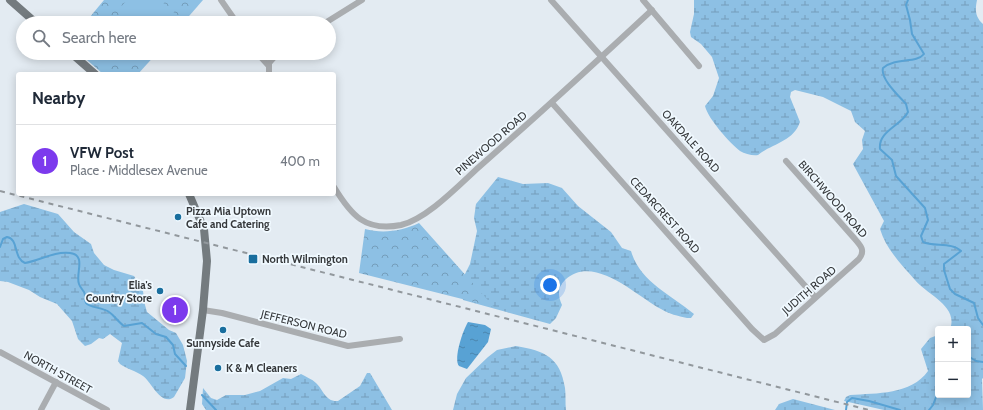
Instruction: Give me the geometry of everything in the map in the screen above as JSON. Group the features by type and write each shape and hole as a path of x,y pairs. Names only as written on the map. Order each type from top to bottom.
{"main road":[{"path":"10,0 28,16"},
{"path":"79,60 93,72"},
{"path":"190,196 203,226 207,242 207,272 190,410"}],"street":[{"path":"221,0 232,16"},
{"path":"336,16 362,0"},
{"name":"OAKDALE ROAD","path":"551,0 706,172 815,297"},
{"path":"643,0 698,66"},
{"name":"PINEWOOD ROAD","path":"336,190 352,213 365,223 385,226 409,222 419,217 440,201 552,103 652,10"},
{"path":"263,60 268,65 269,72"},
{"path":"268,65 272,60"},
{"name":"CEDARCREST ROAD","path":"552,103 752,329 765,340"},
{"name":"BIRCHWOOD ROAD","path":"786,161 862,247 863,252"},
{"name":"JUDITH ROAD","path":"765,340 775,334 859,259 863,252"},
{"name":"JEFFERSON ROAD","path":"203,310 348,346 400,340"},
{"name":"NORTH STREET","path":"0,352 107,410"},
{"path":"41,410 56,382"}],"green space":[{"path":"104,0 203,0 189,16 91,16"},
{"path":"127,0 160,0 178,16 126,16 119,9"},
{"path":"694,0 977,0 976,13 978,19 983,24 983,410 884,410 844,401 846,397 850,395 882,393 903,389 921,379 928,371 921,349 930,338 935,336 935,398 971,398 971,326 951,326 952,321 946,307 915,280 894,256 886,243 880,229 884,221 853,164 863,149 862,140 865,131 855,122 851,111 823,97 795,90 791,92 790,97 800,122 797,129 782,142 758,155 740,151 720,130 710,117 705,106 713,96 719,78 712,57 701,44 691,37 690,32 694,14"},
{"path":"87,60 151,60 140,72 101,72"},
{"path":"498,177 523,184 548,183 562,188 578,206 611,232 622,248 631,251 635,262 641,271 657,287 694,314 691,318 687,318 667,312 614,280 602,274 589,271 576,273 562,283 559,292 562,305 556,318 550,324 463,300 461,282 470,264 477,231 474,218 476,204"},
{"path":"24,204 58,214 74,232 91,244 94,253 104,265 114,270 134,276 143,291 147,312 169,330 176,333 183,345 187,361 185,378 174,397 165,399 143,376 120,364 118,361 122,343 110,334 103,339 99,338 91,344 85,346 78,339 72,321 57,304 40,297 29,290 8,282 0,281 0,212"},
{"path":"419,223 494,307 359,273 365,229 372,231 392,231"},
{"path":"516,346 543,353 555,362 563,378 566,410 453,410 457,394 466,378 497,350"},
{"path":"367,373 370,373 392,410 206,410 202,404 203,388 211,398 217,400 226,395 245,395 260,391 283,378 291,379 301,374 311,379 327,397 334,401 338,401 360,386"},
{"path":"793,399 835,410 775,410 779,404"}],"water":[{"path":"468,322 485,325 491,329 488,342 467,369 459,366 457,357 461,338"}],"waterway":[{"path":"908,0 906,5 912,34 924,54 916,59 894,63 883,68 884,77 906,104 908,112 905,117 886,133 880,143 880,149 892,160 896,176 925,208 928,220 921,236 923,242 953,246 961,251 944,264 944,270 950,289 955,294 974,303 978,318 983,325"},
{"path":"0,247 3,239 7,237 11,238 21,261 25,263 58,253 75,254 79,261 78,280 80,287 85,293 86,303 90,306 109,312 124,326 142,323 156,334 166,337 173,345 175,354 186,366"},
{"path":"971,358 976,361 983,362"},
{"path":"202,395 216,410"},
{"path":"846,410 847,402 852,398 869,401 900,410"},
{"path":"929,410 936,398"}],"railway":[{"path":"0,191 16,195"},
{"path":"20,196 869,410"}],"place":[{"name":"Pizza Mia Uptown Cafe and Catering","path":"178,217"},
{"name":"North Wilmington","path":"253,259"},
{"name":"Elia's Country Store","path":"160,291"},
{"name":"VFW Post","path":"175,310"},
{"name":"Sunnyside Cafe","path":"223,330"},
{"name":"K & M Cleaners","path":"218,368"}]}
